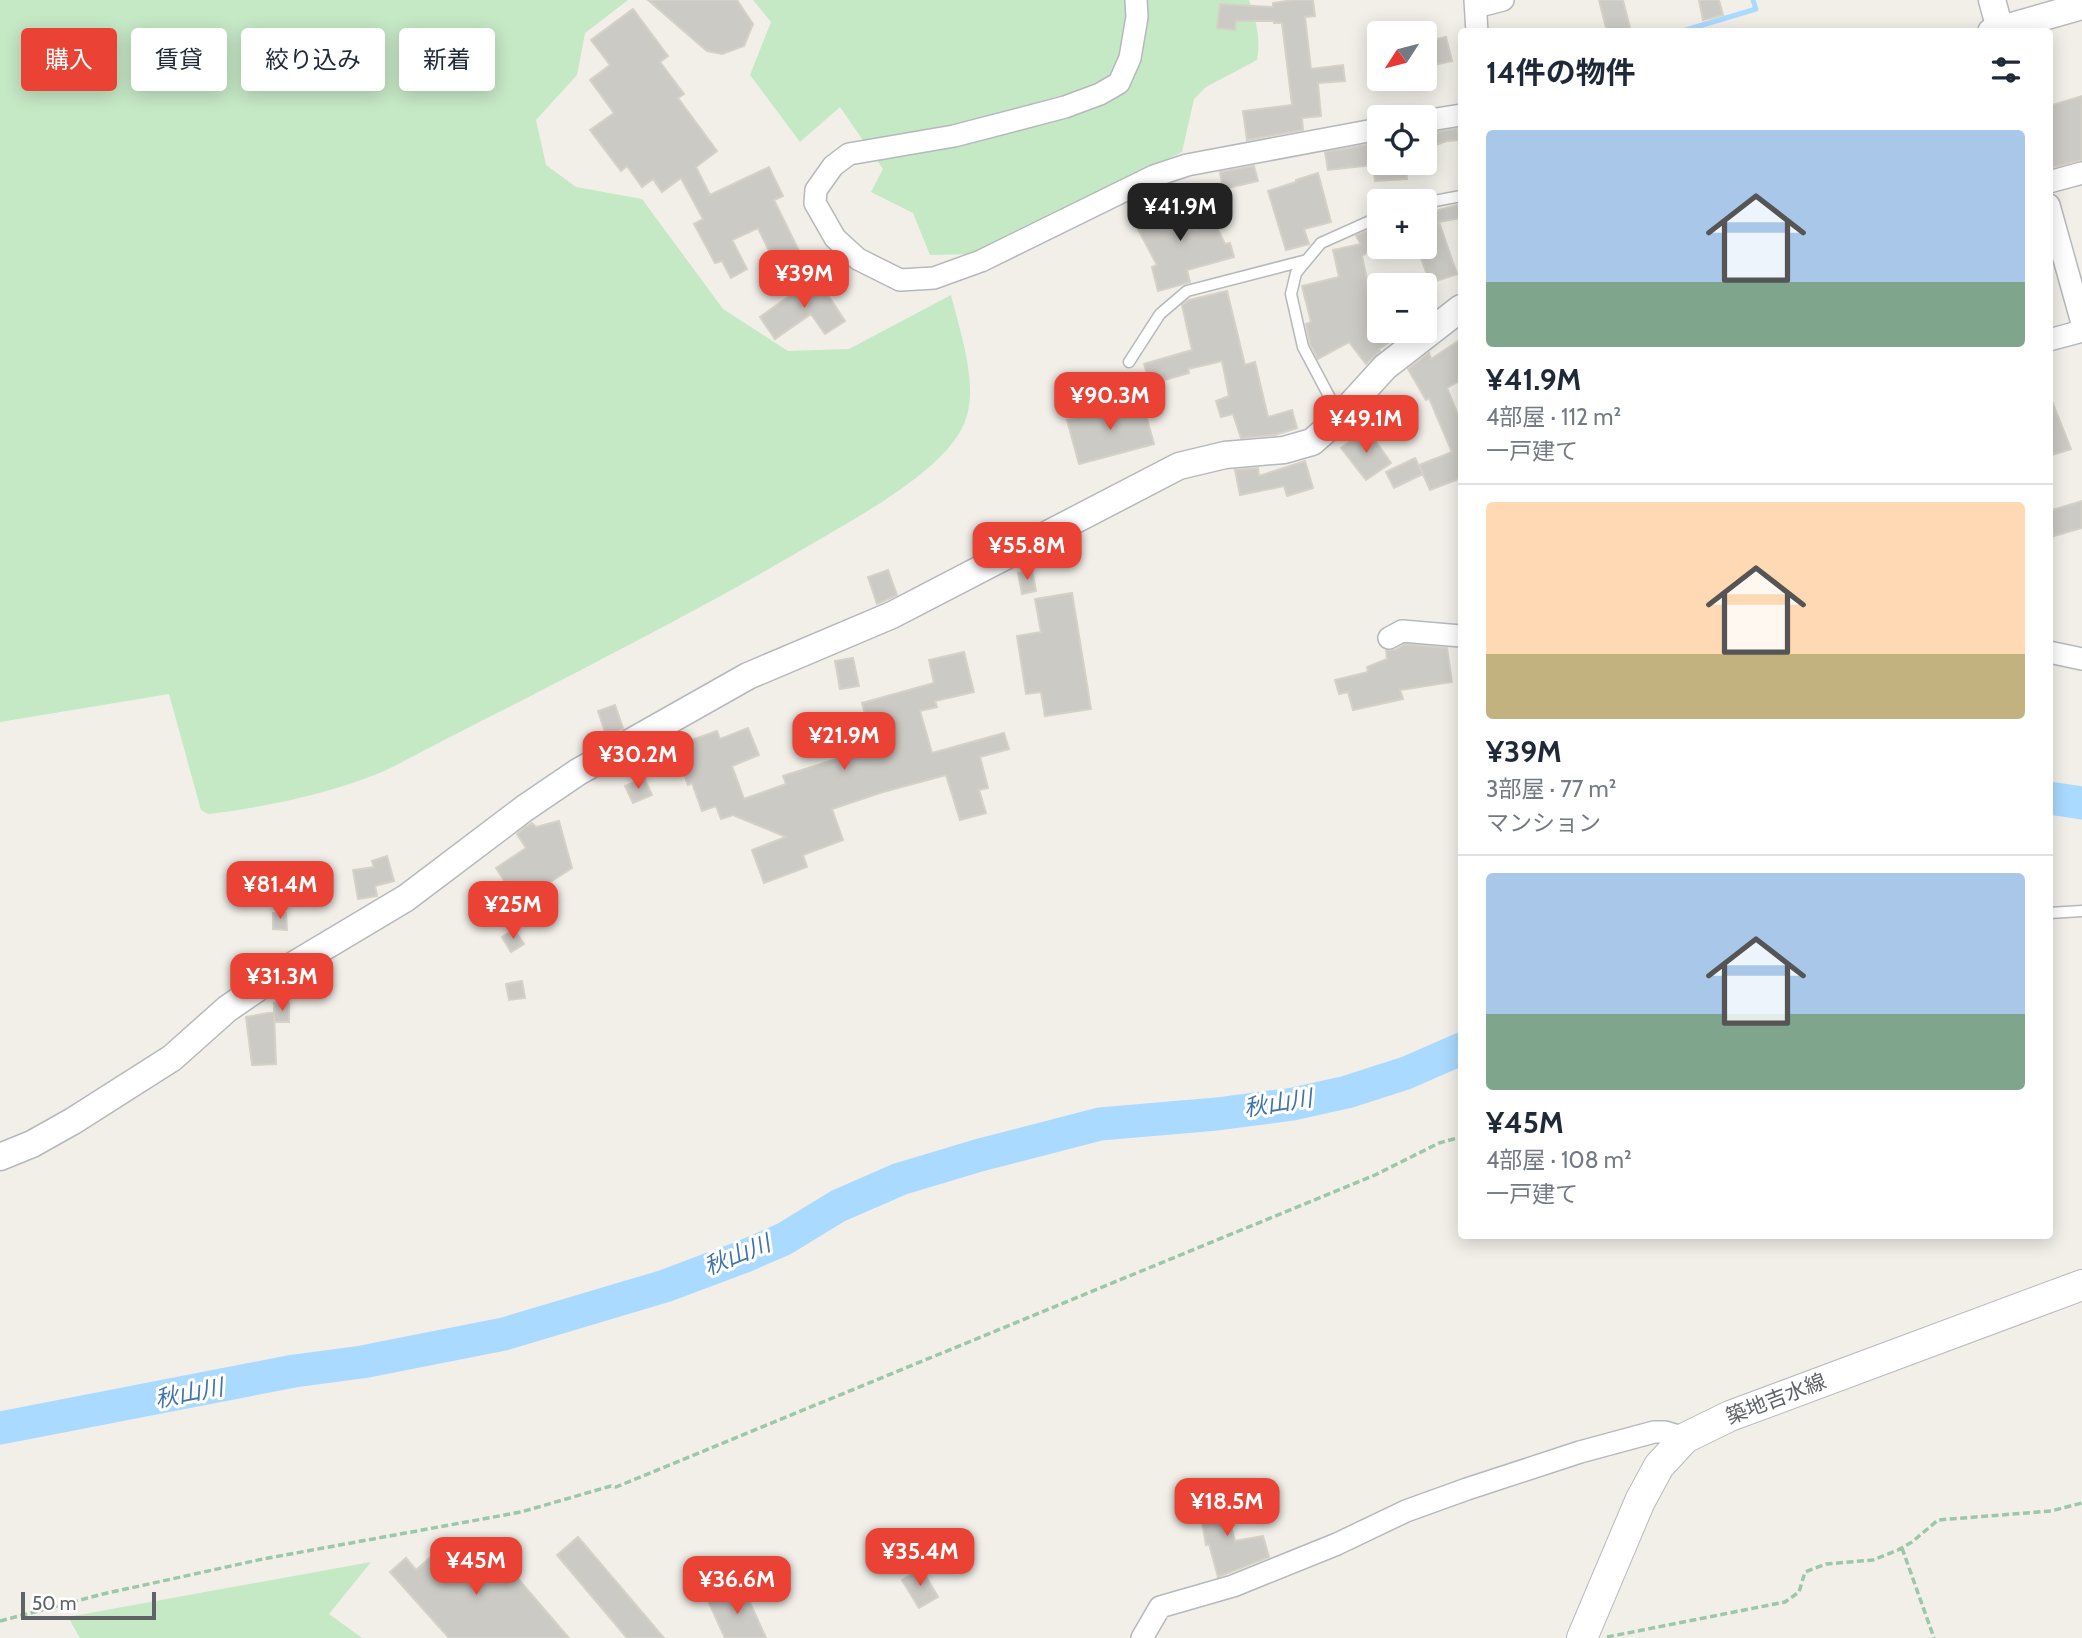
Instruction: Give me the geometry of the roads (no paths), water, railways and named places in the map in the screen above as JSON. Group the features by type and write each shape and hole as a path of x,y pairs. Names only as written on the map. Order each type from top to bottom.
{"main road":[{"name":"築地吉水線","path":"1582,1638 1649,1482 1668,1455 1685,1438 1730,1416 2082,1285"}],"street":[{"path":"1136,0 1137,18 1130,58 1119,83 1100,94 1065,107 954,136 849,154 833,166 816,190 815,204 835,238 858,259 900,280 933,278 981,261 1154,177 1187,165 1367,132"},
{"path":"1477,28 1475,4 1503,0"},
{"path":"1992,0 1997,28"},
{"path":"2007,28 2082,6"},
{"path":"1437,119 1458,115"},
{"path":"2053,181 2082,173"},
{"path":"2053,219 2082,323"},
{"path":"0,1157 32,1144 73,1121 172,1058 227,1009 272,978 406,898 525,808 578,772 748,676 892,615 1179,466 1225,455 1284,450 1312,442 1385,367 1458,311"},
{"path":"2053,339 2082,331"},
{"path":"1389,638 1402,631 1458,636"},
{"path":"2053,653 2082,659"},
{"path":"1142,1638 1160,1608 1233,1586 1406,1511 1538,1465 1654,1432 1685,1438"}],"lane":[{"path":"1437,201 1458,197"},
{"path":"1340,416 1303,346 1291,294 1296,273 1321,243 1367,222"},
{"path":"1129,362 1160,314 1187,291 1307,260"},
{"path":"2053,913 2082,911"}],"waterway":[{"path":"1692,28 1756,9 1753,0"},
{"name":"秋山川","path":"2053,799 2082,803"},
{"name":"秋山川","path":"0,1428 294,1371 362,1362 504,1334 665,1286 745,1256 784,1239 838,1206 900,1179 980,1155 1100,1124 1217,1114 1293,1104 1347,1092 1406,1073 1458,1050"}]}
